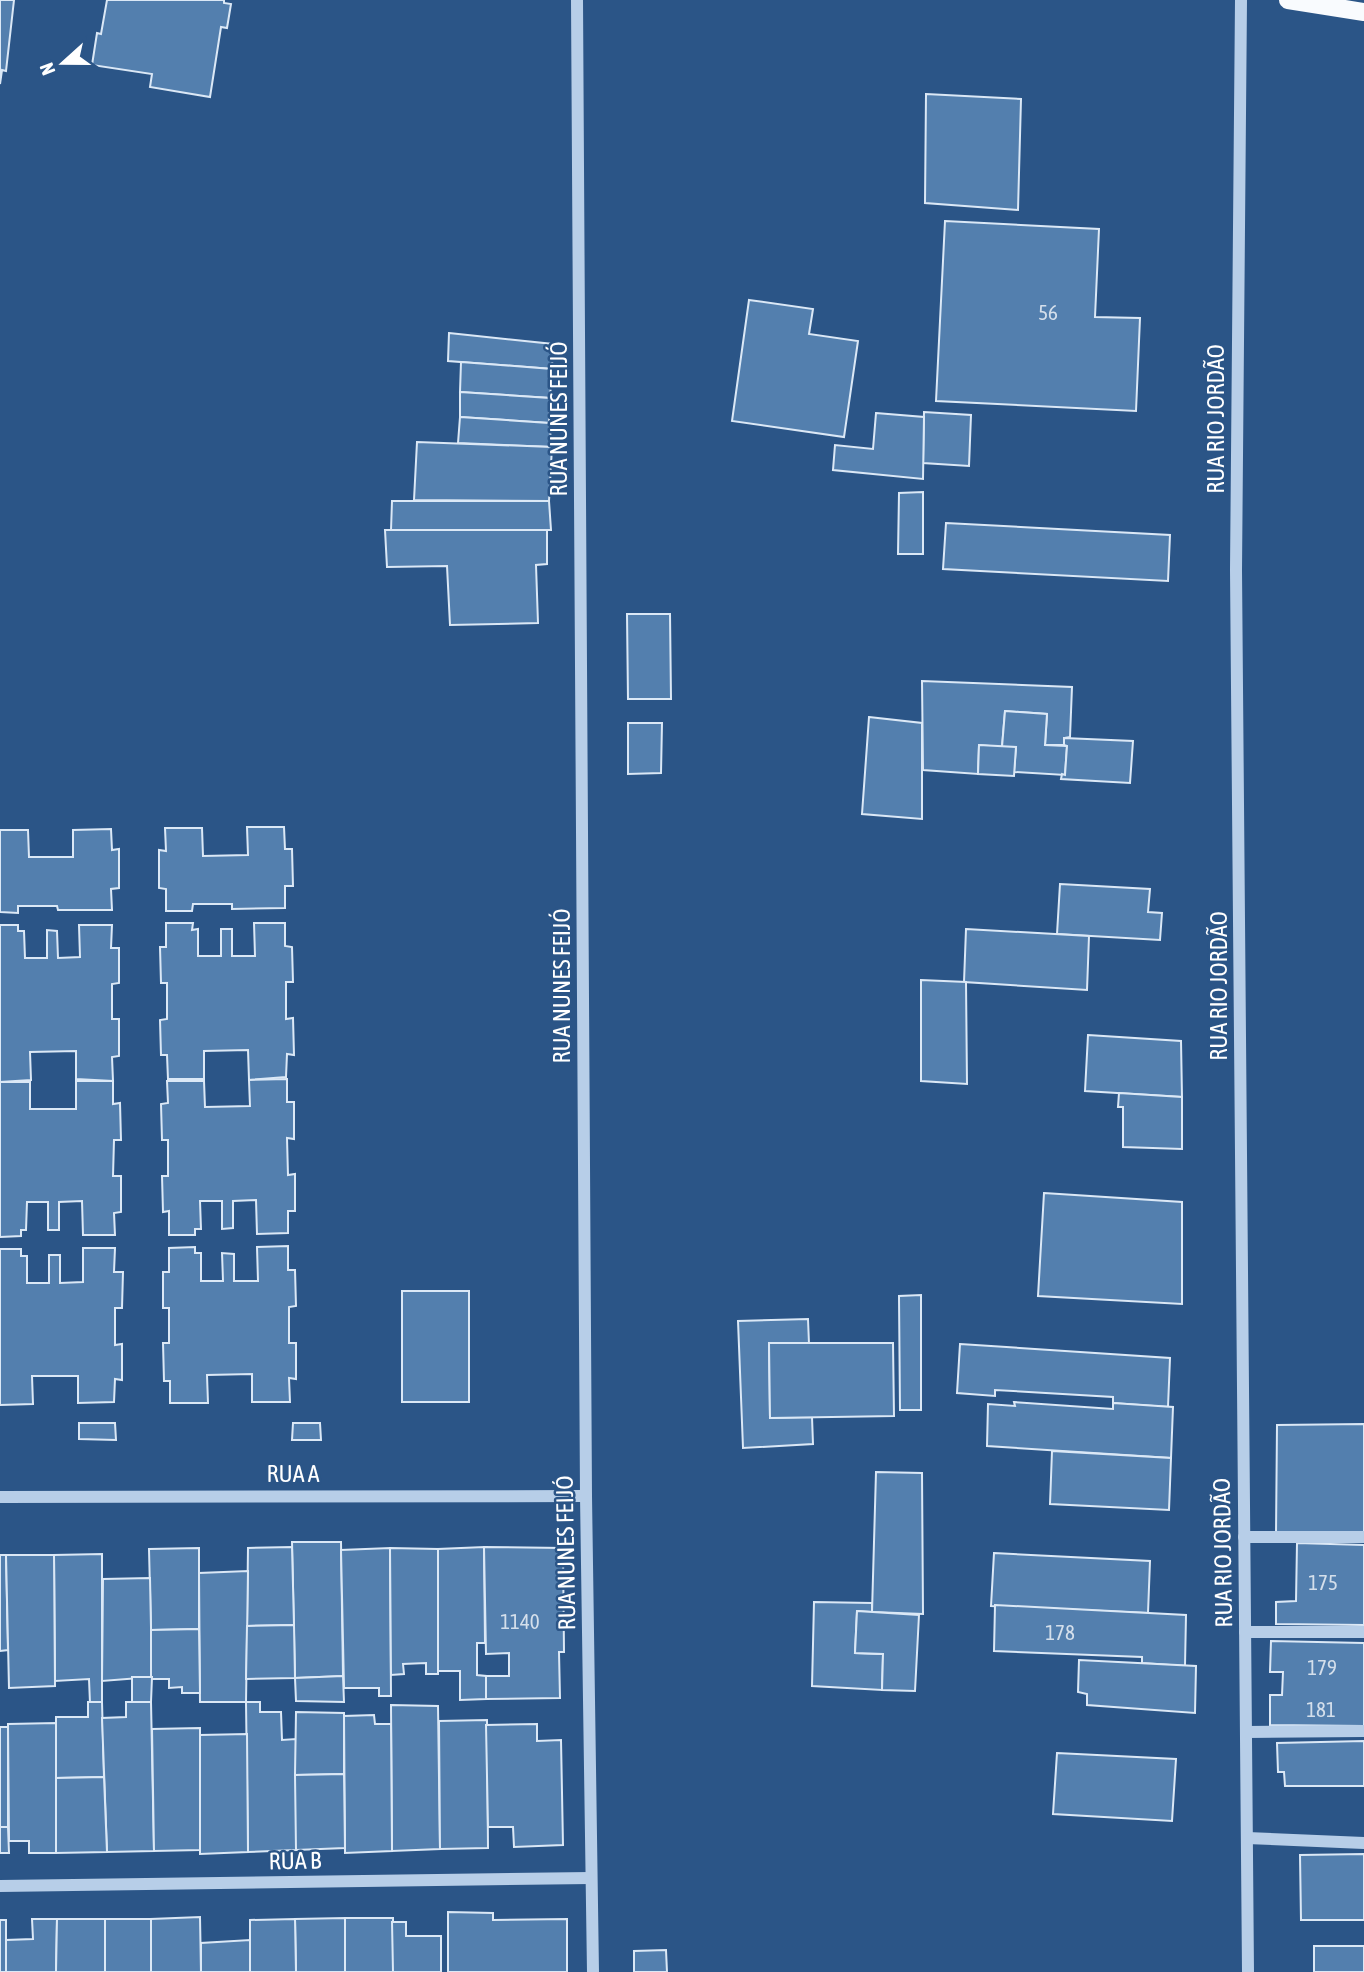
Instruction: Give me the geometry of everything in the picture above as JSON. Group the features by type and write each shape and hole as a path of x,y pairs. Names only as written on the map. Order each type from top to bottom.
{"main road":[{"path":"1288,0 1364,12"}],"street":[{"name":"RUA NUNES FEIJÓ","path":"577,0 586,1496 593,1972"},
{"name":"RUA RIO JORDÃO","path":"1241,0 1236,570 1248,1972"},
{"name":"RUA A","path":"0,1497 586,1496"},
{"path":"1244,1537 1364,1537"},
{"path":"1245,1632 1364,1632"},
{"path":"1246,1732 1364,1731"},
{"path":"1247,1838 1364,1843"},
{"name":"RUA B","path":"0,1886 591,1878"}],"building":[{"path":"0,0 14,0 6,71 2,70 0,84"},
{"path":"107,0 224,0 224,3 231,4 227,28 221,27 210,97 150,87 152,74 92,65 97,33 101,34"},
{"path":"926,94 1021,99 1018,210 925,203"},
{"path":"945,221 1099,229 1095,317 1140,318 1136,411 936,401"},
{"path":"749,300 813,309 809,334 858,341 844,437 732,421"},
{"path":"449,333 553,344 552,369 448,361"},
{"path":"461,362 552,369 550,398 460,392"},
{"path":"460,392 550,398 549,423 460,417"},
{"path":"924,412 971,415 969,466 923,463"},
{"path":"876,413 924,417 923,479 833,470 835,445 873,449"},
{"path":"460,417 549,423 552,447 458,443"},
{"path":"417,442 552,447 549,501 414,500"},
{"path":"923,492 923,554 898,554 899,493"},
{"path":"392,501 549,501 551,530 391,530"},
{"path":"946,523 1170,535 1168,581 943,569"},
{"path":"385,530 547,530 547,564 536,565 538,623 450,625 447,566 387,567"},
{"path":"627,614 670,614 671,699 628,699"},
{"path":"922,681 1072,687 1070,737 1064,738 1064,745 1045,745 1047,714 1005,711 1002,747 979,745 978,774 923,770"},
{"path":"1005,711 1047,714 1045,745 1067,746 1065,775 1014,772 1016,747 1002,747"},
{"path":"869,717 922,723 922,819 862,814"},
{"path":"628,723 662,723 661,773 628,774"},
{"path":"1064,738 1133,741 1130,783 1061,779 1062,774 1065,775 1067,746 1064,745"},
{"path":"979,745 1016,747 1014,776 978,774"},
{"path":"247,827 284,827 285,849 292,849 293,886 285,886 285,908 232,909 232,904 193,904 192,911 166,911 166,889 159,888 159,850 166,851 165,828 202,828 203,856 248,855"},
{"path":"111,829 112,850 119,849 119,888 111,889 112,910 58,910 57,906 18,906 18,913 0,912 0,830 28,830 29,857 73,857 73,830"},
{"path":"1060,884 1150,889 1148,912 1162,913 1160,940 1057,934"},
{"path":"166,923 193,923 192,930 198,929 198,956 221,956 221,929 232,929 232,956 255,956 254,923 285,923 285,946 292,947 293,982 286,982 286,1019 293,1018 294,1055 287,1054 286,1077 249,1080 248,1050 204,1051 204,1079 168,1079 167,1055 161,1055 160,1020 167,1019 167,983 161,983 160,947 166,947"},
{"path":"0,925 18,925 18,931 24,931 25,958 47,958 47,930 57,931 58,958 80,957 79,925 112,925 111,948 119,948 119,983 112,984 112,1019 119,1019 119,1056 112,1057 113,1081 76,1079 76,1051 30,1052 31,1080 0,1082"},
{"path":"966,929 1089,936 1087,990 964,982"},
{"path":"921,980 966,982 967,1084 921,1081"},
{"path":"1088,1035 1181,1041 1182,1097 1085,1091"},
{"path":"287,1079 287,1102 294,1102 294,1139 287,1138 288,1175 295,1174 295,1211 288,1211 288,1233 257,1234 256,1200 233,1201 233,1228 222,1229 222,1201 200,1201 201,1229 195,1229 195,1235 169,1235 169,1211 163,1212 162,1176 168,1176 168,1140 162,1140 161,1104 168,1103 167,1081 204,1081 205,1107 250,1106 249,1080"},
{"path":"76,1081 113,1081 113,1104 120,1103 121,1140 114,1140 113,1176 121,1176 121,1212 114,1213 115,1235 83,1235 82,1201 59,1202 59,1230 48,1230 48,1202 27,1202 26,1230 21,1230 21,1236 0,1237 0,1082 30,1082 30,1109 76,1109"},
{"path":"1119,1093 1182,1097 1182,1149 1123,1147 1123,1107 1118,1107"},
{"path":"1044,1193 1182,1202 1182,1304 1038,1296"},
{"path":"288,1246 288,1270 295,1270 296,1306 289,1307 289,1343 296,1343 296,1379 289,1378 290,1402 252,1402 252,1374 207,1375 208,1403 170,1403 170,1381 164,1381 163,1343 169,1343 169,1308 163,1308 163,1272 169,1272 169,1248 195,1247 195,1253 201,1253 201,1281 223,1281 222,1253 234,1254 234,1281 258,1281 257,1247"},
{"path":"83,1248 115,1248 114,1272 123,1272 122,1308 115,1308 115,1345 122,1344 122,1380 115,1379 114,1402 78,1403 78,1376 32,1376 33,1404 0,1405 0,1249 21,1249 21,1256 27,1256 27,1283 49,1283 49,1255 60,1255 60,1283 83,1282"},
{"path":"402,1291 469,1291 469,1402 402,1402"},
{"path":"921,1295 921,1410 900,1410 899,1296"},
{"path":"808,1319 809,1344 769,1343 770,1418 812,1417 813,1444 743,1448 738,1321"},
{"path":"769,1343 893,1343 894,1416 770,1418"},
{"path":"960,1344 1170,1358 1168,1407 1113,1403 1113,1397 995,1390 995,1396 957,1393"},
{"path":"1014,1402 1113,1409 1113,1403 1173,1407 1171,1458 987,1446 988,1404 1015,1406"},
{"path":"79,1423 115,1423 116,1440 79,1439"},
{"path":"293,1423 320,1423 321,1440 292,1440"},
{"path":"1364,1424 1364,1535 1276,1534 1277,1425"},
{"path":"1052,1451 1171,1458 1169,1510 1050,1504"},
{"path":"876,1472 922,1473 923,1614 872,1612"},
{"path":"292,1542 341,1542 343,1676 295,1678"},
{"path":"1297,1543 1364,1545 1364,1625 1276,1624 1276,1602 1296,1601"},
{"path":"292,1547 294,1625 247,1626 248,1548"},
{"path":"484,1547 485,1643 477,1643 477,1675 486,1676 486,1699 460,1700 460,1671 438,1671 438,1549"},
{"path":"484,1547 563,1548 564,1652 559,1652 560,1698 486,1699 486,1676 509,1676 509,1653 486,1654"},
{"path":"199,1548 199,1629 151,1630 149,1549"},
{"path":"390,1548 391,1696 379,1696 379,1688 344,1688 341,1550"},
{"path":"390,1548 438,1549 438,1674 426,1674 426,1663 403,1664 404,1674 391,1675"},
{"path":"994,1553 1150,1561 1148,1613 991,1606"},
{"path":"102,1554 102,1702 90,1703 89,1679 55,1681 54,1555"},
{"path":"0,1555 6,1555 8,1650 0,1651"},
{"path":"6,1555 54,1555 55,1686 9,1688"},
{"path":"248,1571 246,1702 200,1702 199,1573"},
{"path":"150,1578 152,1677 102,1681 103,1579"},
{"path":"814,1602 872,1603 872,1612 857,1611 855,1653 883,1654 882,1690 812,1686"},
{"path":"995,1605 1186,1615 1185,1666 1142,1663 1142,1657 994,1651"},
{"path":"857,1611 919,1615 915,1691 882,1690 883,1654 855,1653"},
{"path":"294,1625 295,1678 246,1679 247,1626"},
{"path":"199,1629 200,1693 182,1693 182,1687 169,1688 169,1679 151,1679 151,1630"},
{"path":"1271,1641 1364,1643 1364,1726 1270,1725 1270,1695 1282,1695 1283,1672 1270,1672"},
{"path":"1079,1660 1196,1666 1195,1713 1087,1705 1087,1694 1078,1692"},
{"path":"343,1676 344,1702 296,1701 295,1678"},
{"path":"132,1677 152,1677 151,1702 132,1702"},
{"path":"88,1702 102,1702 104,1777 56,1778 56,1717 88,1717"},
{"path":"126,1702 151,1702 154,1851 107,1852 102,1718 126,1717"},
{"path":"246,1702 260,1702 260,1712 281,1712 282,1740 296,1739 296,1850 248,1852"},
{"path":"391,1705 438,1706 440,1849 392,1851"},
{"path":"296,1712 344,1713 344,1774 295,1775"},
{"path":"374,1715 375,1724 391,1724 392,1851 345,1853 344,1716"},
{"path":"487,1720 488,1848 440,1849 439,1721"},
{"path":"56,1723 56,1853 29,1853 29,1841 9,1841 8,1724"},
{"path":"537,1724 537,1741 561,1740 563,1845 514,1847 513,1827 488,1827 486,1725"},
{"path":"0,1727 8,1727 8,1827 0,1827"},
{"path":"200,1728 200,1850 154,1851 152,1729"},
{"path":"247,1734 248,1852 200,1854 200,1735"},
{"path":"1364,1741 1364,1786 1285,1786 1284,1772 1278,1772 1277,1743"},
{"path":"1057,1753 1176,1759 1172,1821 1053,1814"},
{"path":"344,1774 345,1848 296,1850 295,1775"},
{"path":"104,1777 107,1852 56,1853 56,1778"},
{"path":"0,1827 8,1827 9,1853 0,1853"},
{"path":"1364,1854 1364,1920 1301,1920 1300,1855"},
{"path":"448,1912 493,1913 493,1920 567,1919 567,1972 448,1972"},
{"path":"200,1917 201,1972 151,1972 151,1919"},
{"path":"345,1918 393,1918 393,1972 345,1972"},
{"path":"345,1918 345,1972 296,1972 295,1919"},
{"path":"32,1919 57,1919 56,1972 6,1972 6,1940 33,1939"},
{"path":"57,1919 105,1919 105,1972 56,1972"},
{"path":"105,1919 151,1919 151,1972 105,1972"},
{"path":"295,1919 296,1972 250,1972 250,1920"},
{"path":"0,1920 6,1920 6,1972 0,1972"},
{"path":"392,1922 406,1922 406,1936 441,1936 441,1972 393,1972"},
{"path":"250,1940 250,1972 201,1972 201,1943"},
{"path":"1314,1946 1364,1946 1364,1972 1314,1972"},
{"path":"666,1950 667,1972 634,1972 634,1951"}]}
